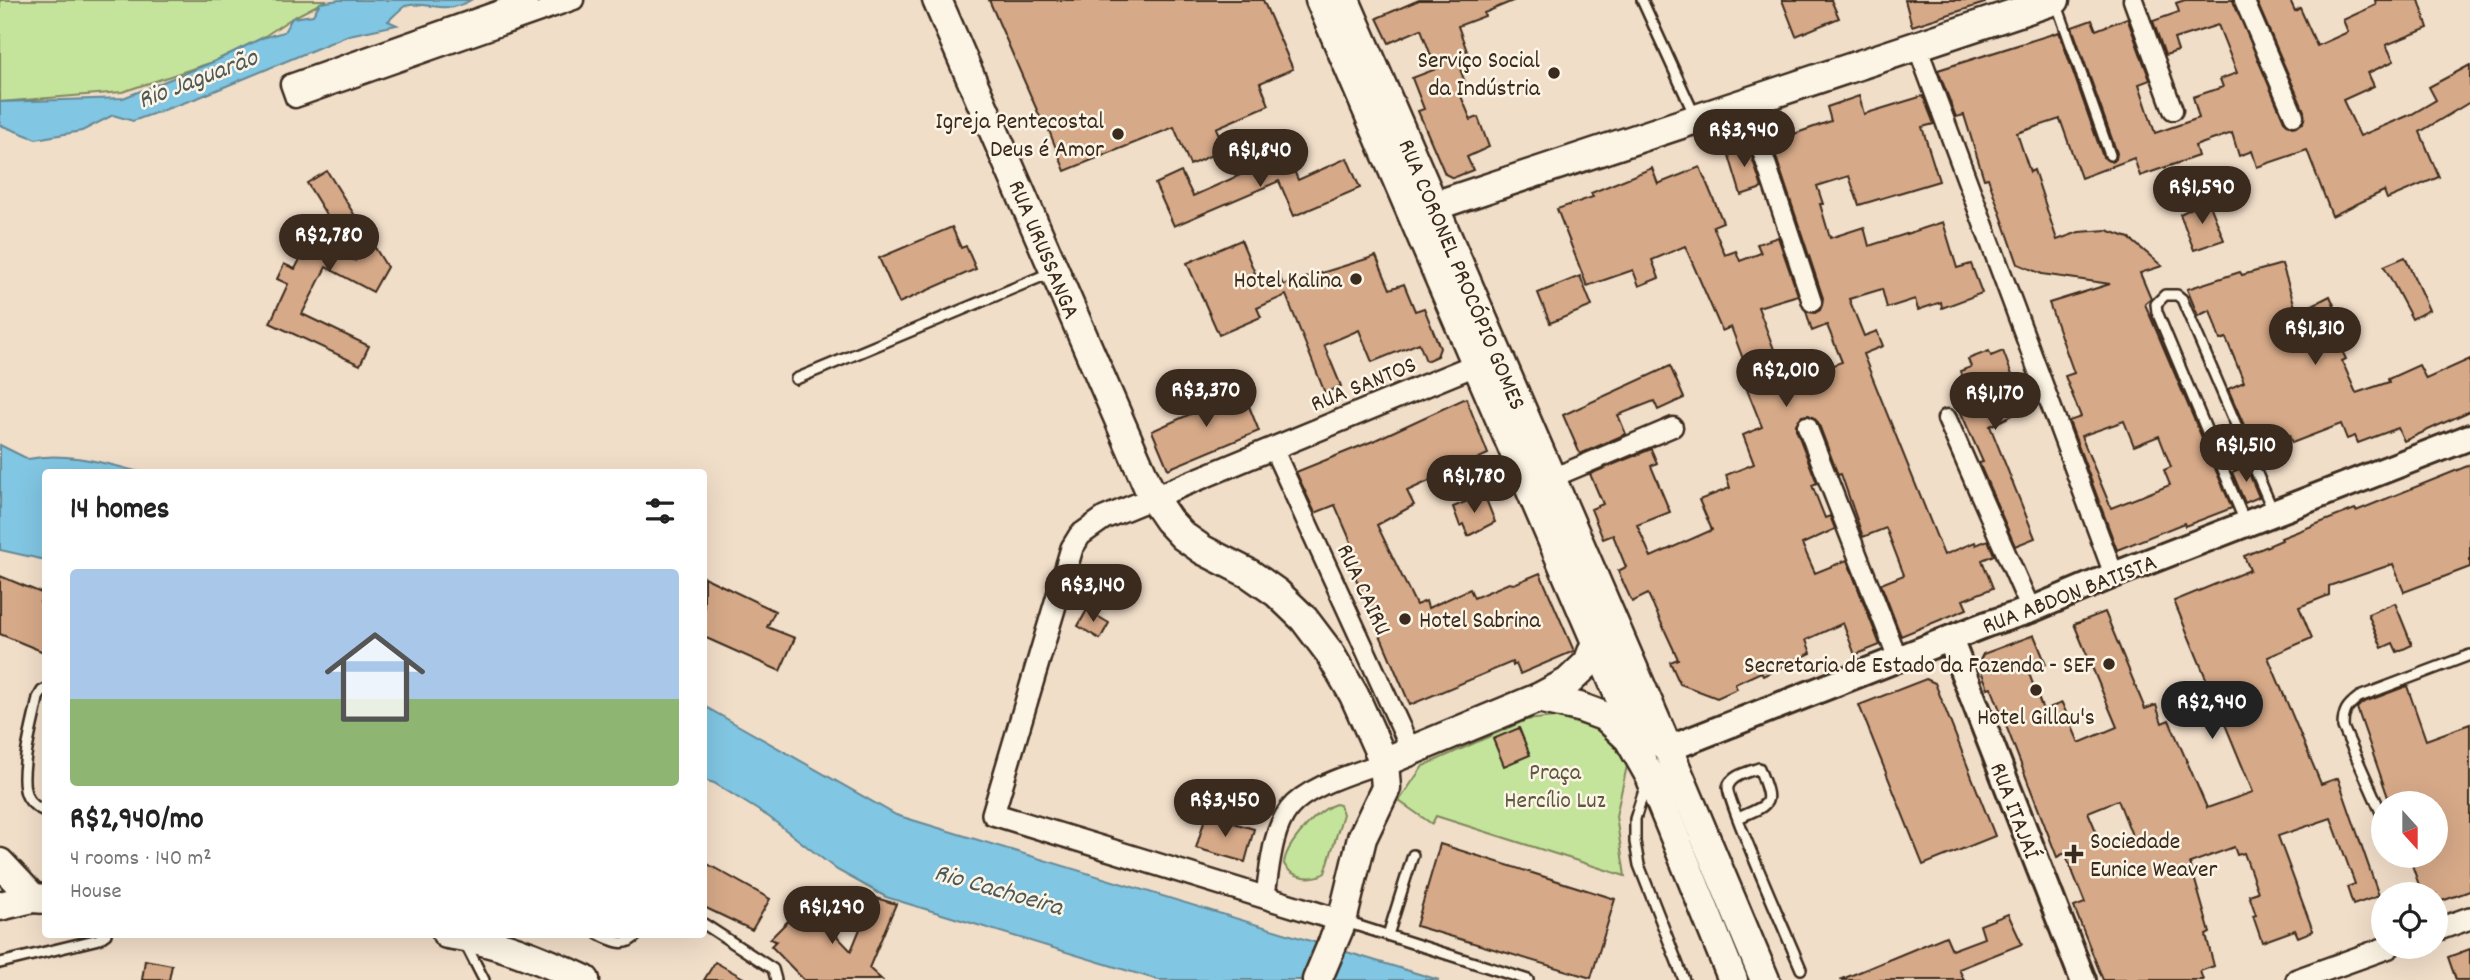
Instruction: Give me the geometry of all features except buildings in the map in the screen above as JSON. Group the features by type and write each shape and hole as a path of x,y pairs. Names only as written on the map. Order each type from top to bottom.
{"main road":[{"name":"RUA URUSSANGA","path":"937,0 1153,498 1183,536 1203,550 1250,574 1277,593 1304,619 1329,652 1354,695 1384,762"},
{"name":"RUA CORONEL PROCÓPIO GOMES","path":"1320,0 1596,642 1629,713 1668,749"},
{"name":"RUA CORONEL PROCÓPIO GOMES","path":"1345,0 1668,749"},
{"path":"1434,206 1917,46 2015,6 2056,0"},
{"name":"RUA ABDON BATISTA","path":"1668,749 2031,610 2470,436"},
{"name":"RUA ITAJAÍ","path":"1950,639 2083,980"},
{"path":"1317,980 1340,928 1362,838 1386,788 1387,773 1384,762 1538,698 1580,673 1588,663 1596,642"},
{"path":"1538,698 1579,707 1606,717 1629,739 1650,776 1733,980"},
{"path":"1650,776 1668,749 1765,980"},
{"path":"0,863 39,899"},
{"path":"0,906 39,899"},
{"path":"468,938 522,952 585,980"}],"street":[{"path":"528,0 293,91 574,0"},
{"path":"2133,0 2173,110"},
{"path":"2244,0 2294,116"},
{"path":"1917,46 2114,575"},
{"path":"1746,103 1812,302"},
{"name":"RUA SANTOS","path":"1265,897 993,814 1072,548 1080,535 1091,525 1475,365"},
{"path":"1947,419 2031,610"},
{"path":"1552,478 1673,426"},
{"path":"1807,426 1898,659"},
{"name":"RUA CAIRU","path":"1273,448 1411,751"},
{"path":"1340,928 1265,897 1280,827 1288,810 1301,797 1384,762"},
{"path":"2448,926 2470,918"},
{"path":"2297,980 2371,953"}],"lane":[{"path":"1642,0 1696,119"},
{"path":"2056,0 2110,155"},
{"path":"796,379 1055,271"},
{"path":"2246,524 2157,312 2156,304 2165,295 2177,295 2182,299 2274,513"},
{"path":"2372,791 2343,727 2343,714 2348,705 2359,697 2470,655"},
{"path":"42,691 38,698 23,779 27,797 35,807 42,810"},
{"path":"1738,818 1763,807 1769,801 1769,792 1759,768 1732,779 1727,792 1801,969"},
{"path":"1650,776 1635,819 1637,853 1639,865 1684,980"},
{"path":"1388,936 1413,855"},
{"path":"707,926 773,968 776,980"},
{"path":"1340,928 1388,936 1528,980"},
{"path":"0,963 100,938"},
{"path":"459,938 484,980"},
{"path":"607,938 621,944 628,943 634,938"}],"green space":[{"path":"0,0 327,0 292,18 262,38 213,62 122,92 0,102"},
{"name":"Praça Hercílio Luz","path":"1554,717 1594,728 1618,744 1627,766 1616,816 1625,876 1436,816 1432,824 1399,801 1423,766 1526,720"},
{"path":"1336,804 1340,805 1343,814 1325,873 1302,877 1287,869 1284,864 1286,856 1296,838 1320,813"}],"water":[{"name":"Rio Jaguarão","path":"339,0 471,0 453,7 405,6 388,21 397,25 349,35 200,97 133,121 113,115 82,131 36,139 0,125 0,102 123,98 213,62 262,38 284,32 292,18 313,15 320,3"},
{"path":"0,445 28,459 70,457 127,469 42,469 42,559 0,550"},
{"name":"Rio Cachoeira","path":"707,708 896,815 1439,980 1158,980 886,897 837,870 769,817 707,781"}],"place":[{"name":"Serviço Social da Indústria","path":"1554,73"},
{"name":"Igreja Pentecostal Deus é Amor","path":"1118,134"},
{"name":"Hotel Kalina","path":"1356,279"},
{"name":"Hotel Sabrina","path":"1405,619"},
{"name":"Secretaria de Estado da Fazenda - SEF","path":"2109,664"},
{"name":"Hotel Gillau's","path":"2036,690"},
{"name":"Sociedade Eunice Weaver","path":"2074,854"}]}
